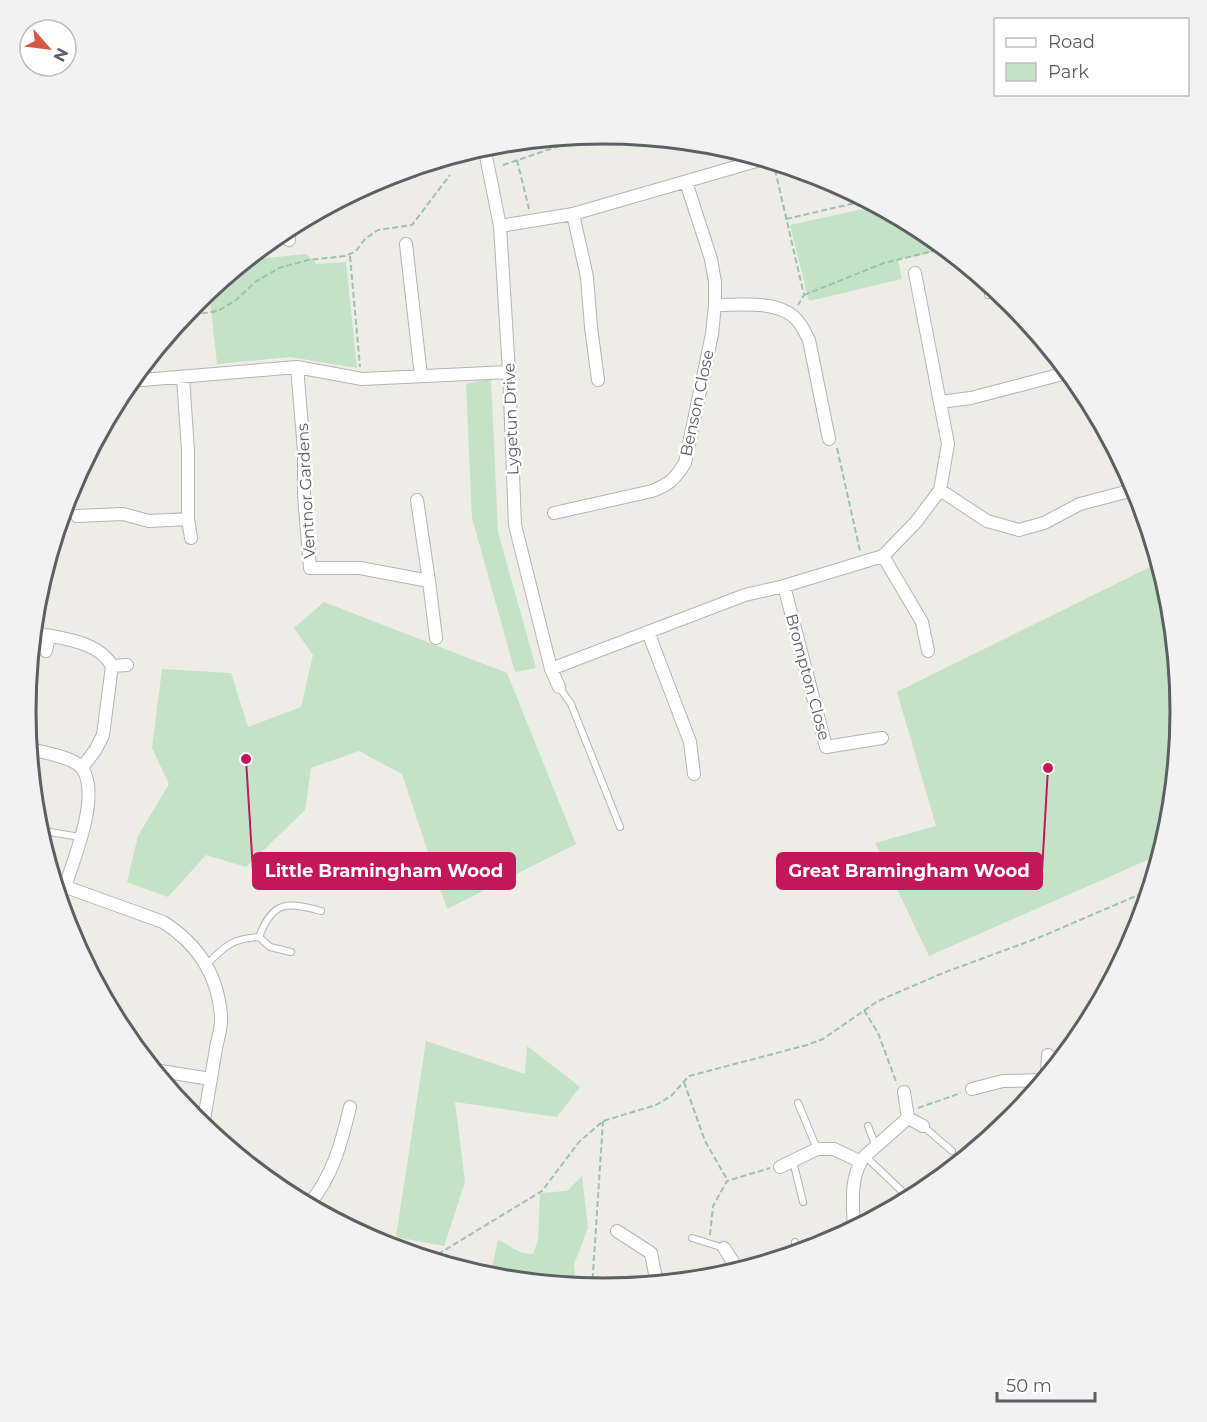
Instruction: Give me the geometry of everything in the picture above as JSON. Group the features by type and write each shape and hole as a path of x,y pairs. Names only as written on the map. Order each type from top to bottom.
{"street":[{"name":"Lygetun Drive","path":"486,156 500,226 515,525 550,669 559,687"},
{"path":"500,226 573,214 754,164"},
{"name":"Benson Close","path":"554,513 652,491 667,485 685,462 712,334 715,305 715,282 711,259 686,182"},
{"path":"573,214 587,277 598,380"},
{"path":"406,244 421,376"},
{"path":"550,669 745,595 784,586 883,556 916,522 940,490 948,444 915,273"},
{"path":"715,305 759,305 777,309 793,316 802,326 809,340 830,439"},
{"path":"143,380 297,367 362,379 509,372"},
{"name":"Ventnor Gardens","path":"297,367 310,568 360,568 429,581"},
{"path":"940,402 971,398 1060,375"},
{"path":"183,377 188,451 188,519 191,538"},
{"path":"940,490 987,520 1018,530 1044,523 1080,504 1127,492"},
{"path":"417,500 436,638"},
{"path":"77,516 123,514 149,521 188,519"},
{"path":"883,556 922,622 928,651"},
{"name":"Brompton Close","path":"784,586 826,747 882,738"},
{"path":"648,632 690,742 694,774"},
{"path":"46,651 45,635 77,641 108,659 112,666 103,735 82,768"},
{"path":"112,666 127,665"},
{"path":"37,751 68,759 82,768 89,788 88,811 62,880"},
{"path":"64,886 163,922 179,932 207,964 215,985 221,1018 204,1114"},
{"path":"1047,1064 1048,1055"},
{"path":"166,1072 211,1079"},
{"path":"972,1089 1003,1081 1035,1080"},
{"path":"904,1092 908,1115 923,1126"},
{"path":"314,1199 328,1175 342,1138 350,1107"},
{"path":"854,1220 856,1174 863,1159 908,1115"},
{"path":"780,1167 817,1149 834,1149 863,1159"},
{"path":"617,1231 651,1252 655,1276"},
{"path":"724,1248 734,1263"}],"lane":[{"path":"559,687 571,704 620,827"},
{"path":"49,832 80,837"},
{"path":"259,937 272,911 284,904 321,911"},
{"path":"207,964 225,946 242,937 259,937 270,947 291,952"},
{"path":"798,1103 817,1149"},
{"path":"868,1126 876,1148"},
{"path":"923,1126 951,1151"},
{"path":"863,1159 903,1193"},
{"path":"793,1161 803,1202"},
{"path":"692,1238 724,1248"}],"path":[{"path":"503,165 561,145"},
{"path":"517,160 532,220"},
{"path":"770,169 786,219 804,295"},
{"path":"198,314 218,311 236,300 255,282 279,268 308,260 350,255 365,239 378,230 412,225 450,176"},
{"path":"786,219 855,203"},
{"path":"793,316 804,295 884,263 935,251"},
{"path":"350,255 362,379"},
{"path":"830,439 838,449 862,562"},
{"path":"439,1254 542,1191 579,1142 603,1121 656,1106 671,1096 689,1077 823,1039 878,1000 1038,938 1141,894"},
{"path":"864,1010 878,1033 899,1088 904,1092"},
{"path":"684,1082 705,1141 728,1181"},
{"path":"908,1115 972,1089"},
{"path":"593,1278 603,1121"},
{"path":"709,1244 713,1206 728,1181 766,1168 780,1167"}],"green space":[{"path":"866,208 936,251 898,260 902,279 809,301 790,225"},
{"path":"306,254 317,264 346,262 357,368 290,357 217,364 210,302 261,259"},
{"path":"491,378 498,532 536,668 515,672 472,518 466,384"},
{"path":"1152,566 1166,637 1171,711 1166,785 1152,858 929,956 875,843 936,826 897,692"},
{"path":"324,602 507,673 576,844 447,909 402,774 359,751 311,768 305,810 246,867 206,855 168,897 127,882 138,836 169,784 152,748 162,669 231,673 248,727 301,707 313,655 294,628"},
{"path":"426,1041 525,1074 527,1046 580,1087 557,1117 455,1102 465,1182 444,1246 396,1237"},
{"path":"582,1176 588,1228 574,1264 575,1277 533,1274 533,1272 525,1273 492,1268 498,1240 518,1251 533,1254 538,1240 540,1193 567,1191"}],"place":[{"name":"Little Bramingham Wood","path":"246,759"},
{"name":"Great Bramingham Wood","path":"1048,768"}]}
